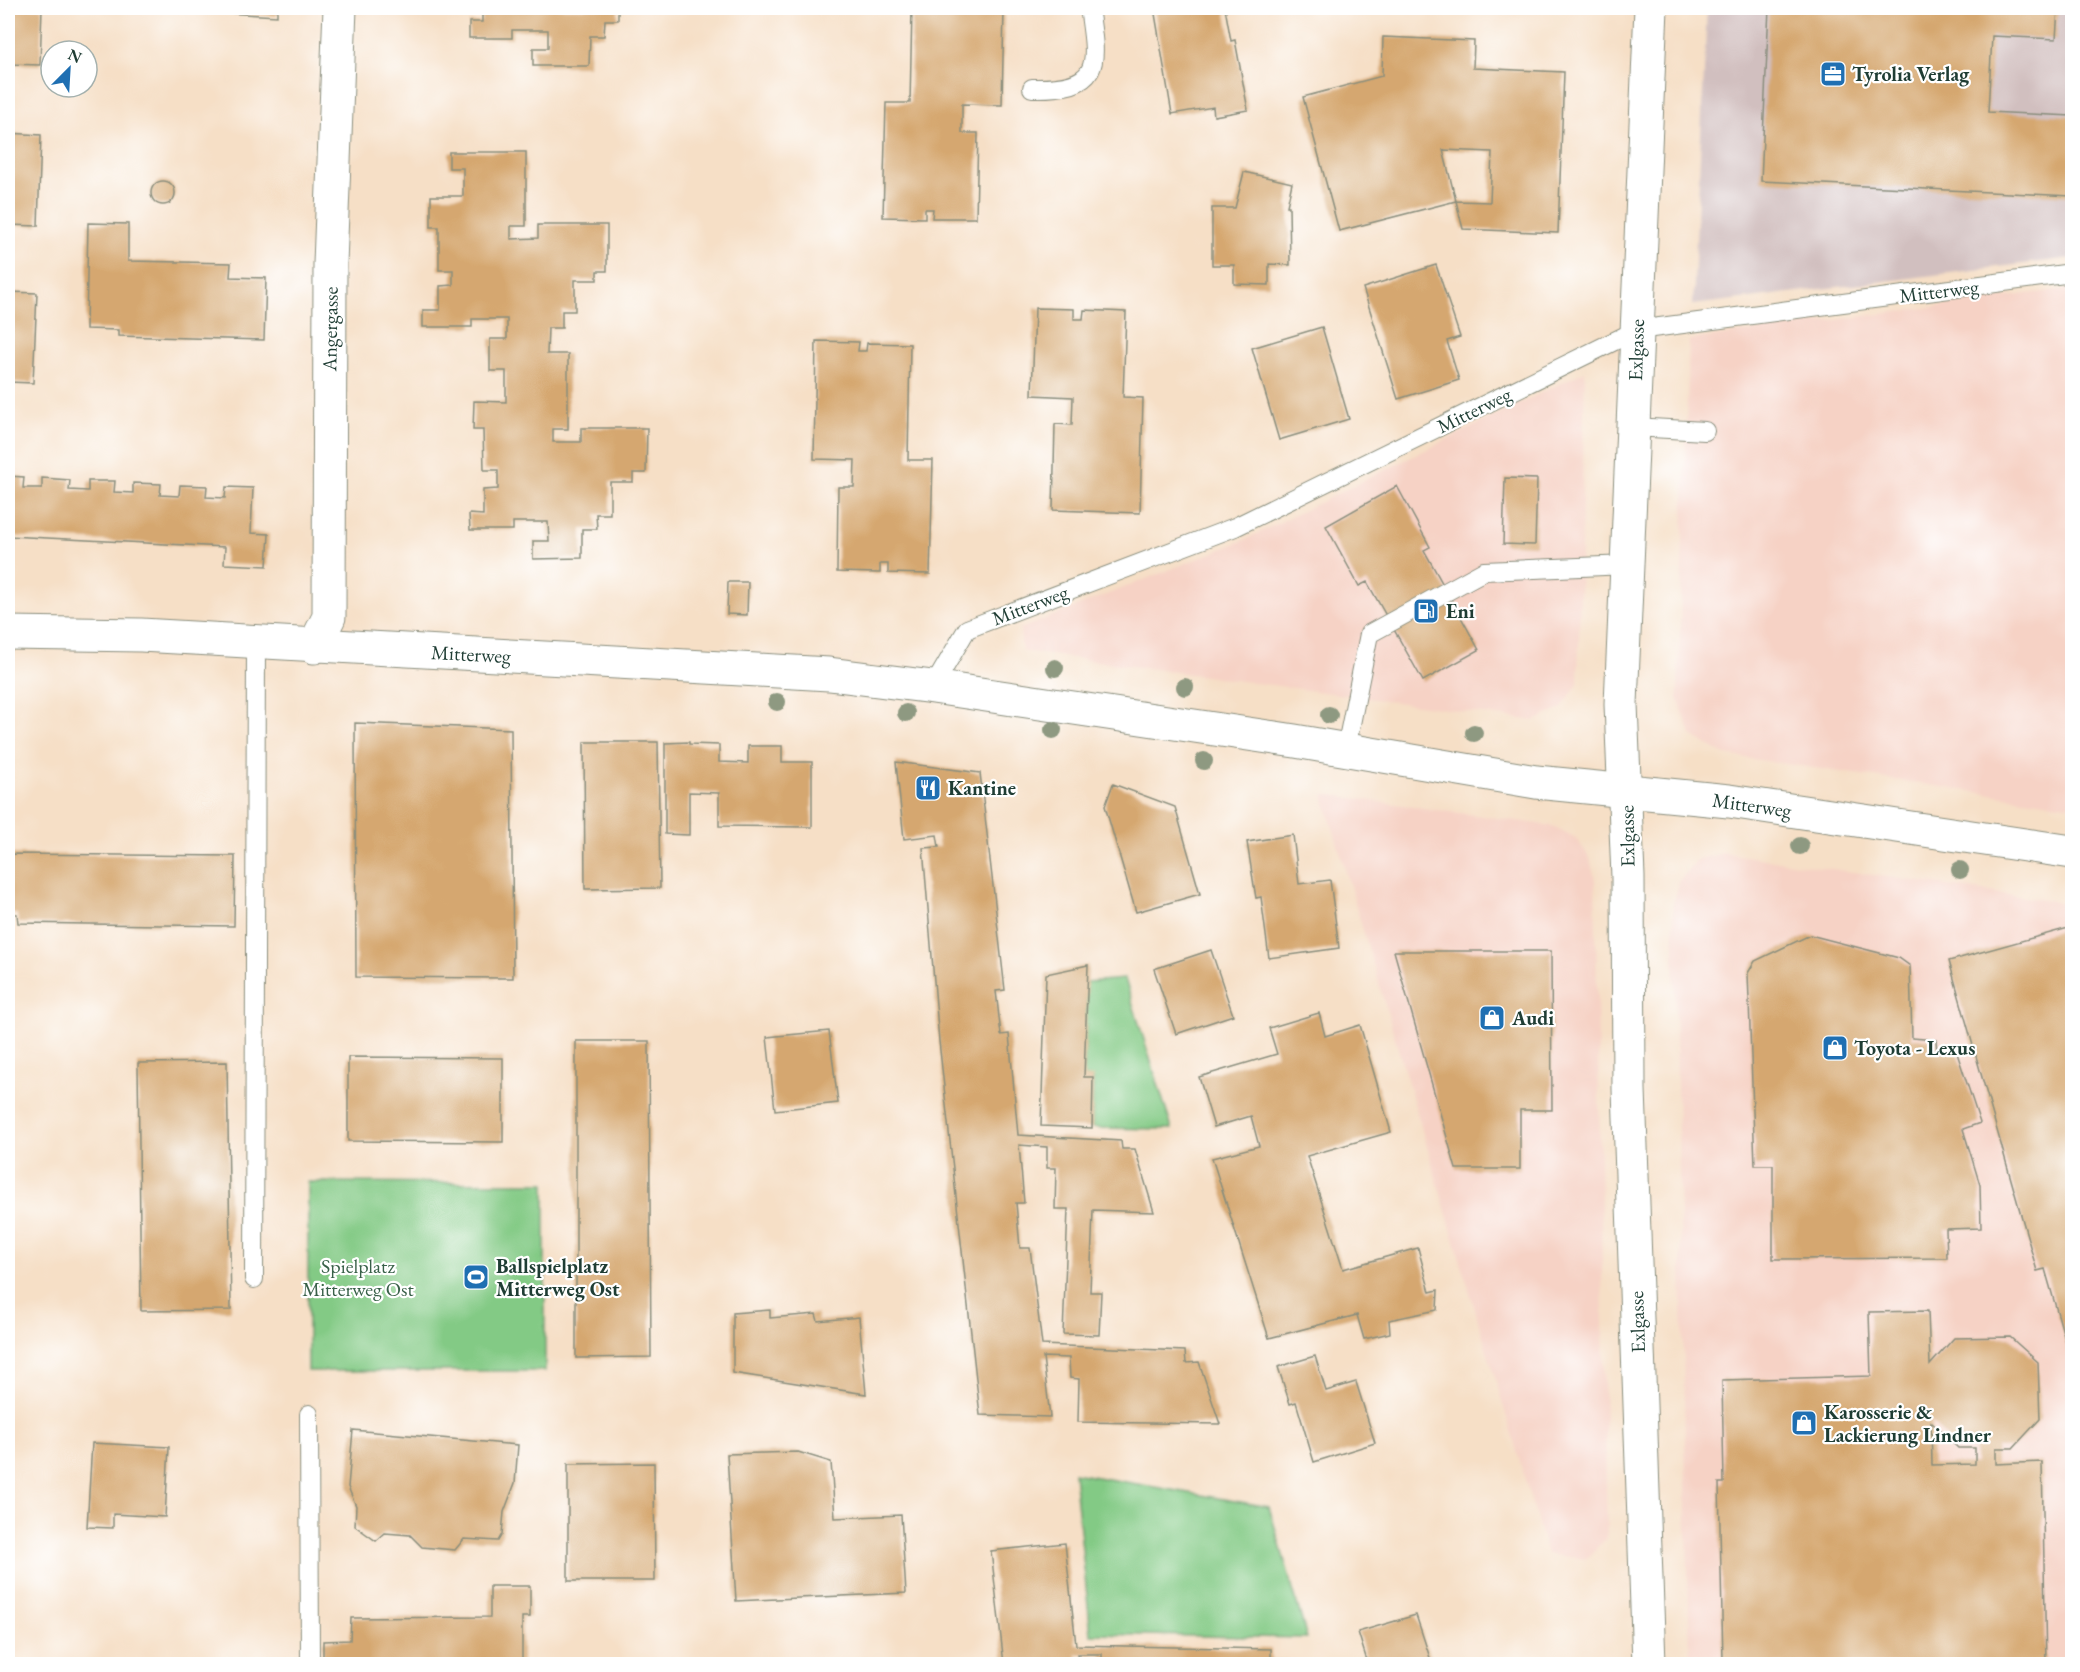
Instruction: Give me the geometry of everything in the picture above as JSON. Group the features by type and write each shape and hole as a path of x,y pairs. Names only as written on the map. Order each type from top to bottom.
{"street":[{"name":"Angergasse","path":"314,647 328,618 330,264 340,8"},
{"name":"Exlgasse","path":"1649,1665 1629,1089 1626,790 1622,704 1651,8"},
{"name":"Mitterweg","path":"8,633 141,635 314,647 829,674 933,687 1346,749 1536,782 1729,801 2073,852"}],"lane":[{"path":"1032,88 1072,86 1090,71 1095,58 1095,47 1089,8"},
{"name":"Mitterweg","path":"933,687 967,628 1235,527 1637,330 2073,273"},
{"path":"1633,427 1705,431"},
{"path":"1346,749 1369,634 1484,571 1628,565"},
{"path":"254,1279 256,642"},
{"path":"309,1414 310,1665"}],"shaded area":[{"path":"1707,8 2072,8 2072,258 1693,305"},
{"path":"2072,288 2072,806 1725,755 1691,735 1678,698 1689,340"},
{"path":"1585,371 1578,684 1561,709 1534,721 1022,651 1020,629 1242,541"},
{"path":"1323,794 1553,826 1576,838 1590,858 1595,880 1607,1538 1585,1559 1547,1554"},
{"path":"1724,853 2072,904 2072,1664 1690,1664 1673,905 1680,880 1698,859"}],"green space":[{"path":"1125,979 1172,1129 1092,1128 1093,1078 1084,1077 1087,982"},
{"name":"Spielplatz Mitterweg Ost","path":"308,1182 545,1183 545,1371 308,1371"},
{"path":"1074,1473 1269,1507 1307,1638 1091,1634"}],"building":[{"path":"8,8 42,8 39,65 8,64"},
{"path":"212,8 277,8 277,16 212,12"},
{"path":"482,8 618,8 618,20 605,20 604,36 590,36 589,66 533,66 533,48 548,48 548,30 512,30 512,38 469,38 469,22 482,22"},
{"path":"912,8 1004,8 1002,105 962,104 962,133 978,133 976,218 932,218 933,209 925,209 925,218 883,217 886,103 910,103"},
{"path":"1154,8 1225,8 1231,41 1235,40 1248,110 1214,116 1213,107 1172,114"},
{"path":"1769,8 2058,8 2056,39 1992,36 1988,112 2072,116 2072,196 1761,181"},
{"path":"1383,37 1474,41 1473,68 1564,72 1558,233 1463,229 1456,201 1339,231 1303,97 1382,76","holes":["1443,150 1492,152 1490,202 1456,201"]},
{"path":"8,133 41,135 38,226 8,225"},
{"path":"449,152 526,152 526,226 511,226 511,239 538,238 538,225 607,225 607,271 597,271 597,280 575,280 575,311 562,311 562,328 548,328 547,354 568,354 568,429 553,429 553,442 581,442 581,428 647,428 646,473 633,473 633,482 610,482 610,514 596,514 597,529 582,529 582,558 533,559 533,541 549,541 548,522 513,522 513,530 470,530 469,514 483,515 483,490 498,489 498,470 484,470 483,430 473,430 474,401 506,402 506,371 490,371 490,339 507,339 507,319 472,319 472,327 423,327 423,310 440,310 440,286 453,285 453,270 439,270 439,227 431,227 431,196 463,196 463,168 449,168"},
{"path":"1244,172 1292,183 1287,206 1289,206 1290,265 1269,264 1269,285 1234,284 1234,265 1212,265 1212,208 1235,208"},
{"path":"158,181 168,181 175,188 175,198 168,205 158,205 151,198 151,188"},
{"path":"88,223 128,224 128,261 231,263 230,277 266,278 264,340 118,336 118,330 86,329"},
{"path":"1436,265 1460,337 1447,341 1459,380 1398,399 1363,288"},
{"path":"8,292 37,293 33,383 8,382"},
{"path":"1035,308 1074,309 1074,319 1083,319 1084,310 1126,312 1123,397 1143,398 1140,513 1053,510 1055,424 1072,425 1073,397 1032,395"},
{"path":"1322,327 1349,419 1279,440 1252,348"},
{"path":"816,341 859,342 858,351 866,351 867,343 910,344 908,460 933,460 930,574 888,573 888,564 880,564 880,573 837,572 838,487 854,487 855,460 814,459"},
{"path":"8,476 24,477 23,488 42,488 42,478 70,480 69,490 88,491 88,481 115,481 114,492 133,493 133,483 161,484 160,495 179,496 180,485 207,486 206,497 225,498 226,487 253,488 251,533 269,534 267,566 224,564 225,547 8,536"},
{"path":"1505,478 1537,479 1535,545 1503,544"},
{"path":"1397,486 1430,547 1424,550 1479,650 1423,681 1367,582 1359,586 1326,526"},
{"path":"728,582 748,582 747,615 727,614"},
{"path":"355,723 511,729 513,978 356,977"},
{"path":"584,742 658,742 660,888 585,889"},
{"path":"689,742 689,744 719,745 719,762 748,763 748,746 782,746 782,762 812,762 812,827 719,826 719,793 689,792 689,835 665,834 665,743"},
{"path":"896,762 980,773 1005,990 996,991 1001,1035 1009,1034 1018,1135 1121,1141 1122,1149 1135,1149 1154,1212 1093,1210 1090,1292 1101,1292 1099,1335 1063,1334 1068,1209 1055,1209 1056,1168 1047,1168 1047,1147 1019,1145 1024,1203 1016,1203 1020,1248 1030,1248 1042,1345 1185,1351 1186,1363 1199,1362 1220,1424 1078,1422 1079,1379 1070,1378 1069,1358 1043,1357 1050,1417 980,1415 939,1041 923,848 939,847 937,835 904,839"},
{"path":"1113,784 1175,807 1200,894 1136,912 1105,806"},
{"path":"1293,835 1299,884 1330,880 1339,948 1269,958 1261,897 1256,898 1247,842"},
{"path":"8,854 235,856 234,926 18,923 17,914 8,914"},
{"path":"2072,927 2072,1356 2070,1357 2045,1269 2037,1271 1949,961"},
{"path":"1810,935 1899,958 1910,966 1912,1038 1936,1040 1937,1052 1956,1050 1980,1123 1963,1129 1980,1185 1981,1228 1946,1229 1947,1258 1773,1259 1773,1165 1755,1165 1748,973 1755,961"},
{"path":"1211,950 1233,1015 1176,1034 1154,969"},
{"path":"1394,951 1551,951 1552,1110 1520,1110 1520,1169 1456,1169"},
{"path":"1088,965 1084,1077 1093,1077 1092,1128 1041,1126 1046,974"},
{"path":"1319,1013 1325,1036 1360,1025 1391,1132 1307,1156 1343,1269 1418,1248 1430,1292 1438,1290 1437,1310 1389,1320 1390,1333 1364,1339 1357,1315 1269,1338 1212,1158 1259,1146 1251,1116 1214,1127 1199,1077 1277,1054 1269,1028"},
{"path":"829,1031 838,1103 775,1110 767,1037"},
{"path":"576,1041 649,1041 651,1357 576,1358"},
{"path":"348,1057 503,1058 503,1142 348,1141"},
{"path":"227,1062 231,1310 141,1311 138,1063"},
{"path":"770,1310 770,1318 816,1314 818,1321 859,1317 866,1394 733,1373 733,1313"},
{"path":"1928,1311 1930,1365 1954,1338 2010,1337 2038,1362 2040,1419 2013,1448 1996,1448 1996,1464 2042,1462 2046,1664 1729,1664 1729,1660 1723,1660 1719,1483 1724,1483 1722,1380 1871,1376 1869,1312","holes":["1931,1422 1958,1448 1975,1448 1975,1464 1932,1465"]},
{"path":"1315,1356 1326,1391 1356,1382 1375,1443 1314,1462 1296,1402 1290,1404 1278,1367"},
{"path":"353,1430 518,1445 515,1483 504,1512 502,1534 498,1541 464,1539 455,1550 422,1547 410,1535 385,1533 376,1541 355,1526 356,1506 348,1487"},
{"path":"92,1443 169,1447 165,1517 113,1514 113,1528 87,1527"},
{"path":"798,1452 831,1462 835,1518 901,1515 906,1593 736,1601 727,1454"},
{"path":"654,1463 655,1581 568,1581 568,1464"},
{"path":"1065,1543 1076,1645 1271,1649 1271,1660 1287,1660 1287,1664 1102,1664 1102,1654 1077,1654 1078,1664 1004,1664 991,1551"},
{"path":"490,1586 530,1586 530,1617 522,1617 522,1664 323,1664 323,1641 350,1640 351,1618 490,1617"},
{"path":"1416,1615 1432,1664 1368,1664 1358,1632"}],"place":[{"name":"Tyrolia Verlag","path":"1833,74"},
{"name":"Eni","path":"1426,611"},
{"name":"Kantine","path":"928,788"},
{"name":"Audi","path":"1492,1018"},
{"name":"Toyota - Lexus","path":"1835,1048"},
{"name":"Ballspielplatz Mitterweg Ost","path":"476,1277"},
{"name":"Karosserie & Lackierung Lindner","path":"1804,1423"}]}
